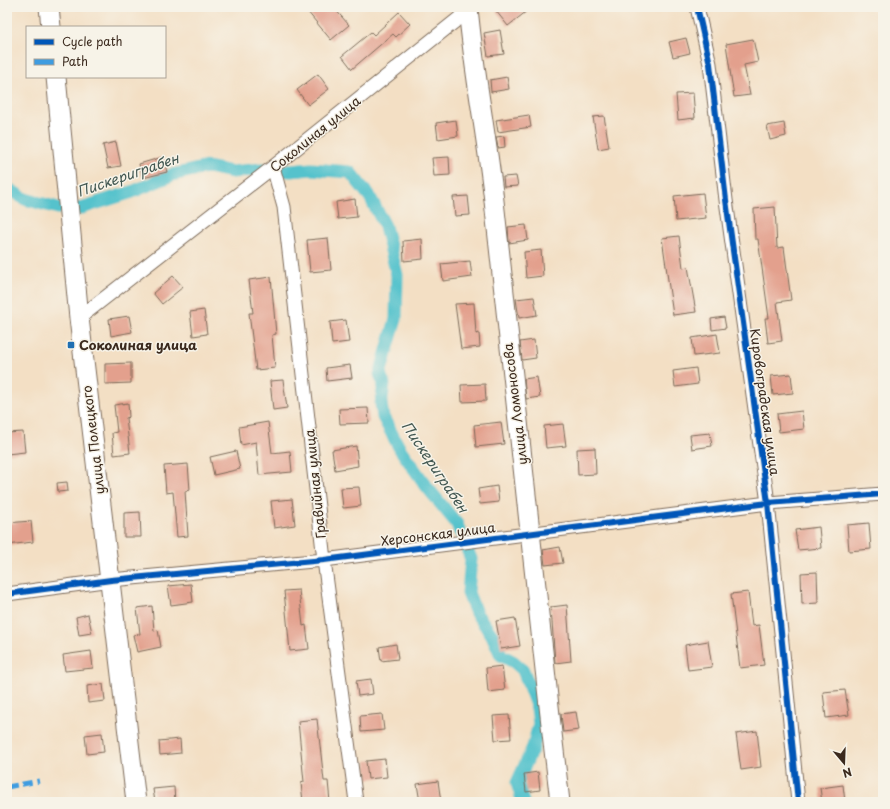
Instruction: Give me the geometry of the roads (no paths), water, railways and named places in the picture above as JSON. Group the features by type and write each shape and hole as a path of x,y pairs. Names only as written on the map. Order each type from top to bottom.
{"street":[{"path":"49,7 51,26"},
{"name":"Кировоградская улица","path":"697,7 710,64 726,200 768,503 798,802"},
{"name":"Соколиная улица","path":"79,318 273,168 470,8"},
{"name":"улица Ломоносова","path":"470,8 495,209 515,415 530,533 560,802"},
{"name":"улица Полецкого","path":"56,78 79,318 136,802"},
{"name":"Гравийная улица","path":"273,168 284,207 324,560 356,802"},
{"name":"Херсонская улица","path":"7,594 110,580 324,560 768,503 883,494"}],"waterway":[{"name":"Пискериграбен","path":"75,210 132,192 172,175 207,167 232,172 262,169"},
{"name":"Пискериграбен","path":"278,170 291,171 311,169 350,172 370,197 385,226 397,275 396,319 380,374 384,384 381,404 383,417 400,449 427,487 457,524 460,532"},
{"name":"Пискериграбен","path":"7,188 25,199 58,208"},
{"name":"Пискериграбен","path":"465,544 471,559 468,593 476,613 492,635 501,655 514,662 523,670 537,708 539,724 533,747 517,783 523,802"}],"place":[{"name":"Соколиная улица","path":"71,345"}]}
